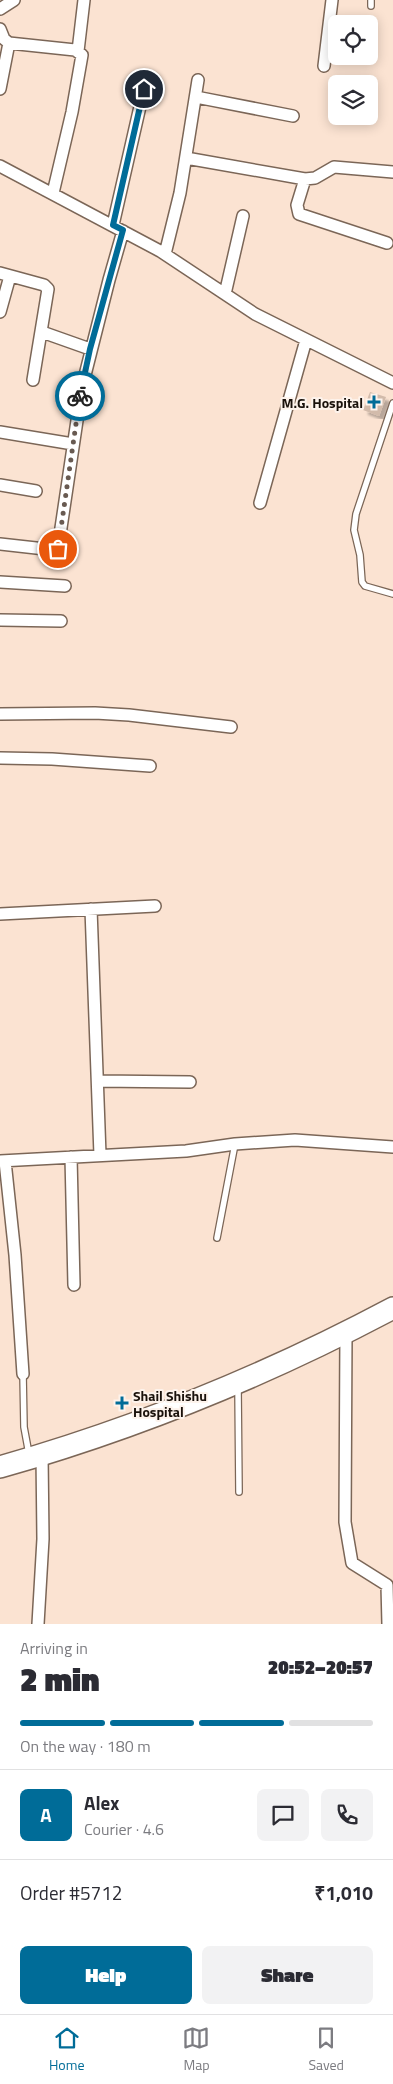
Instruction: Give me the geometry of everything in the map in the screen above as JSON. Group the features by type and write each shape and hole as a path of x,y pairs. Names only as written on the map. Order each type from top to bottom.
{"highway":[{"path":"0,1467 124,1428 238,1383 393,1308"}],"street":[{"path":"0,9 14,0"},
{"path":"78,51 84,0"},
{"path":"324,66 332,0"},
{"path":"0,29 4,39 9,43 78,51 82,55 53,193"},
{"path":"0,89 9,43"},
{"path":"165,254 180,193 198,80"},
{"path":"113,225 144,89"},
{"path":"196,97 293,116"},
{"path":"186,158 305,179 314,178 334,167 393,172"},
{"path":"0,166 165,254 255,314 393,383"},
{"path":"305,179 298,205 299,214 387,243"},
{"path":"225,294 243,216"},
{"path":"0,544 58,549 82,387 90,349 123,230"},
{"path":"0,312 5,275 44,285 48,289 33,380"},
{"path":"42,332 90,349"},
{"path":"260,504 306,340"},
{"path":"0,432 74,444"},
{"path":"0,485 36,491"},
{"path":"0,582 65,586"},
{"path":"0,620 61,621"},
{"path":"0,714 95,713 130,715 231,728"},
{"path":"0,758 52,759 150,766"},
{"path":"0,914 155,906"},
{"path":"91,909 100,1155"},
{"path":"98,1081 190,1082"},
{"path":"23,1374 16,1263 3,1161 186,1151 235,1144 295,1140 393,1147"},
{"path":"71,1157 74,1285"},
{"path":"346,1332 345,1522 352,1563 387,1584 388,1624"},
{"path":"36,1457 43,1539 38,1624"}],"lane":[{"path":"393,403 356,514 354,530 360,555 362,582 365,586 393,594"},
{"path":"217,1238 235,1144"},
{"path":"23,1374 24,1427 36,1457"},
{"path":"238,1383 239,1492"}],"building":[{"path":"370,392 386,397 379,416 363,410"}],"way so far":[{"path":"58,549 80,396"}],"place":[{"name":"M.G. Hospital","path":"374,402"},
{"name":"Shail Shishu Hospital","path":"122,1403"}],"route":[{"path":"80,396 90,349 123,230 113,225 144,89"}]}
